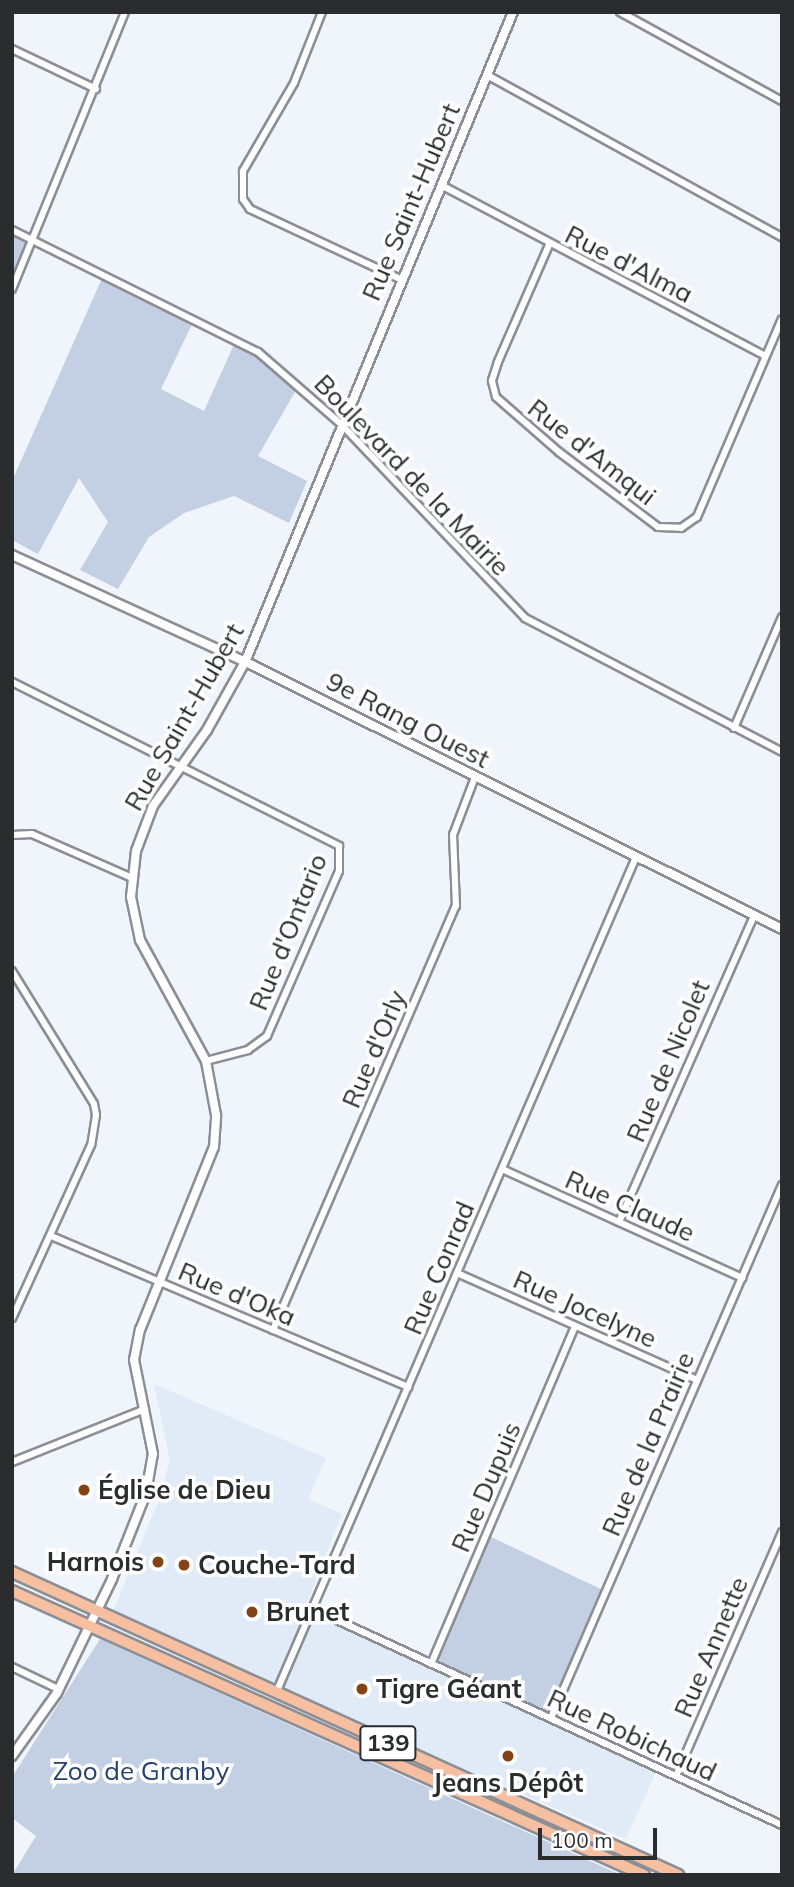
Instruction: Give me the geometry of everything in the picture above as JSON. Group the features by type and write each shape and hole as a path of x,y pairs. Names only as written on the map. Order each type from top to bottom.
{"highway":[{"name":"139","path":"12,1572 678,1875"},
{"name":"139","path":"12,1591 644,1875"}],"street":[{"path":"12,289 35,241 125,12"},
{"path":"322,12 294,83 243,171 243,199 250,209 402,281"},
{"name":"Rue Saint-Hubert","path":"12,1756 58,1689 97,1612 151,1472 152,1440 134,1360 158,1282 214,1147 216,1115 206,1062 140,940 130,877 153,806 245,663 513,12"},
{"path":"620,12 782,101"},
{"path":"12,49 96,89"},
{"path":"487,75 782,237"},
{"name":"Rue d'Alma","path":"441,185 549,245 765,356"},
{"name":"Boulevard de la Mairie","path":"12,230 258,352 342,425 525,618 782,752"},
{"name":"Rue d'Amqui","path":"549,245 498,362 492,381 496,397 559,452 658,527 681,528 697,517 765,356"},
{"path":"765,356 782,319"},
{"name":"9e Rang Ouest","path":"12,555 245,663 782,929"},
{"path":"734,729 782,617"},
{"name":"Rue d'Ontario","path":"12,682 332,839 343,853 339,871 267,1036 248,1050 206,1062"},
{"name":"Rue d'Orly","path":"273,1330 456,906 453,835 475,777"},
{"path":"12,835 32,834 130,877"},
{"name":"Rue Conrad","path":"276,1693 636,857"},
{"name":"Rue de Nicolet","path":"619,1222 754,916"},
{"path":"12,971 94,1104 96,1115 91,1145 12,1318"},
{"name":"Rue Claude","path":"502,1169 742,1278"},
{"name":"Rue de la Prairie","path":"551,1718 782,1185"},
{"name":"Rue d'Oka","path":"51,1236 408,1387"},
{"name":"Rue Jocelyne","path":"457,1273 697,1380"},
{"name":"Rue Dupuis","path":"431,1664 575,1326"},
{"path":"12,1462 145,1409"},
{"name":"Rue Annette","path":"676,1776 782,1532"},
{"name":"Rue Robichaud","path":"313,1609 782,1825"},
{"path":"12,1667 58,1689"}],"shaded area":[{"path":"154,1384 326,1458 308,1499 342,1514 305,1608 656,1772 626,1839 111,1616 158,1502 170,1460"}],"green space":[{"path":"12,230 35,241 12,289"},
{"path":"103,276 194,320 161,389 204,411 236,340 299,385 258,456 307,481 289,523 234,496 184,513 149,537 118,589 80,570 108,522 79,478 38,554 12,540 12,481"},
{"path":"487,1535 609,1593 556,1718 433,1659"},
{"name":"Zoo de Granby","path":"100,1639 621,1875 12,1875 36,1836 12,1818 12,1777"}],"place":[{"name":"Église de Dieu","path":"84,1490"},
{"name":"Harnois","path":"158,1562"},
{"name":"Couche-Tard","path":"184,1565"},
{"name":"Brunet","path":"252,1612"},
{"name":"Tigre Géant","path":"362,1689"},
{"name":"Jeans Dépôt","path":"508,1756"}]}
